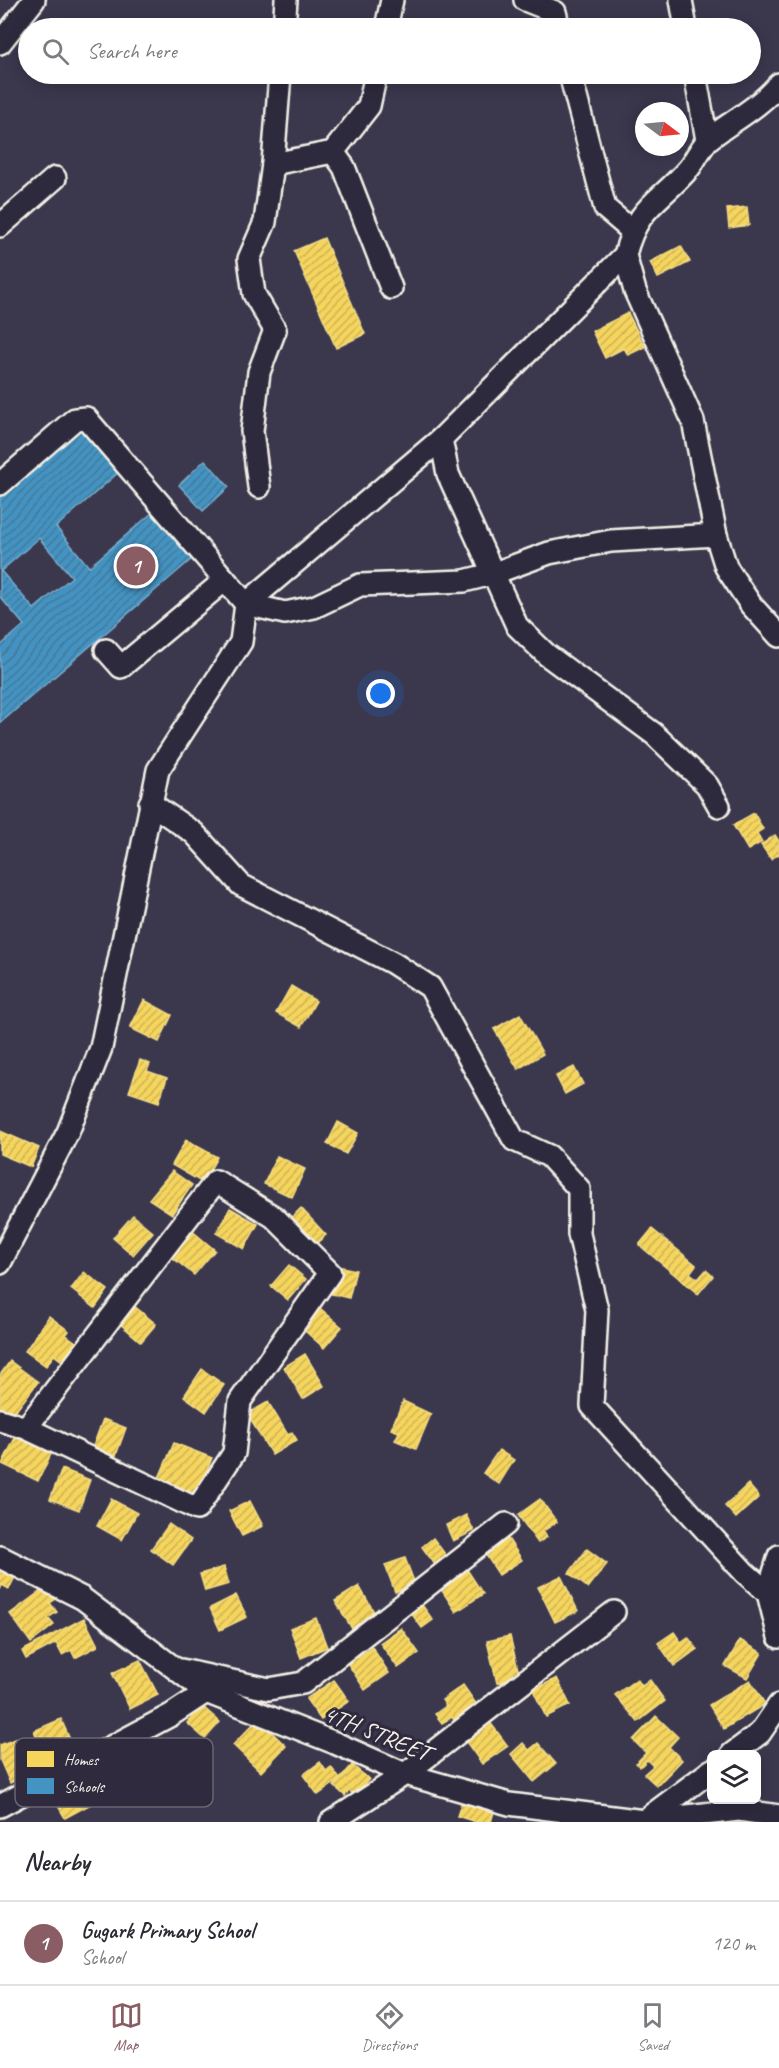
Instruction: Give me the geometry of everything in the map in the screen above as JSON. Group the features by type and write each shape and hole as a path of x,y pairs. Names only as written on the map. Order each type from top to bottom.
{"street":[{"path":"20,18 34,0"},
{"path":"285,18 286,0"},
{"path":"388,18 392,0"},
{"path":"525,0 555,12 556,18"},
{"path":"681,0 684,18"},
{"path":"0,43 18,20"},
{"path":"259,487 252,431 259,372 275,330 254,294 249,259 265,222 273,164 279,84"},
{"path":"273,164 333,152 369,106 374,84"},
{"path":"573,84 605,208 631,230"},
{"path":"697,84 707,140"},
{"path":"779,84 766,100 707,140 688,168 658,196 631,230 625,255 635,291 693,421 716,535 726,567 751,605 779,636"},
{"path":"333,152 344,167 391,288"},
{"path":"0,226 55,178"},
{"path":"0,1263 68,1132 101,1048 158,770 241,642 246,604 441,439 625,255"},
{"path":"0,484 75,419 86,418 246,604 285,613 314,607 360,585 464,580 492,574 549,553 611,542 716,535"},
{"path":"441,439 448,474 517,626 547,655 654,734 707,785 719,806"},
{"path":"106,651 121,667 225,580"},
{"path":"150,803 194,833 241,885 393,963 430,987 514,1140 549,1156 579,1189 579,1234 597,1310 592,1406 745,1573 768,1593"},
{"path":"0,1420 26,1428 196,1509 234,1453 240,1401 330,1273 274,1217 216,1180 26,1428"},
{"path":"172,1668 269,1689 303,1683 506,1524"},
{"path":"779,1556 768,1593 779,1637"},
{"name":"4TH STREET","path":"0,1557 82,1598 206,1692 335,1743 405,1774 509,1804 643,1821 739,1810 779,1816"},
{"path":"331,1822 405,1774 614,1612"},
{"path":"128,1738 171,1715 206,1692"},
{"path":"738,1750 760,1733 779,1706"},
{"path":"643,1821 707,1773"},
{"path":"0,1806 15,1798"}],"building: Homes":[{"path":"747,207 749,225 729,228 727,209"},
{"path":"324,238 365,334 336,348 294,251"},
{"path":"681,246 690,262 658,278 650,262"},
{"path":"628,313 645,347 628,355 624,348 605,358 592,331"},
{"path":"754,813 763,829 757,833 762,842 748,850 733,825"},
{"path":"775,835 779,841 779,854 771,859 761,845"},
{"path":"291,986 316,1001 301,1027 276,1013"},
{"path":"144,1000 172,1015 159,1042 130,1028"},
{"path":"520,1014 543,1054 518,1069 494,1029"},
{"path":"140,1060 150,1064 147,1071 167,1078 159,1102 129,1092"},
{"path":"574,1067 583,1084 565,1094 556,1076"},
{"path":"338,1122 358,1133 346,1154 327,1144"},
{"path":"0,1131 39,1148 31,1167 0,1154"},
{"path":"186,1140 217,1157 203,1183 172,1165"},
{"path":"277,1156 305,1169 292,1197 264,1184"},
{"path":"172,1171 192,1185 172,1214 149,1199"},
{"path":"230,1208 258,1224 244,1249 216,1233"},
{"path":"301,1208 326,1235 310,1249 286,1223"},
{"path":"133,1215 153,1232 133,1255 113,1238"},
{"path":"184,1224 215,1250 194,1275 163,1250"},
{"path":"652,1229 696,1265 690,1273 698,1279 706,1270 713,1276 698,1294 639,1245"},
{"path":"289,1265 306,1279 288,1300 271,1286"},
{"path":"333,1265 356,1270 349,1298 327,1293"},
{"path":"84,1272 108,1290 95,1308 71,1289"},
{"path":"314,1303 342,1327 324,1348 296,1323"},
{"path":"133,1305 156,1324 141,1342 119,1323"},
{"path":"49,1316 69,1331 66,1335 76,1342 62,1361 54,1355 46,1366 25,1351"},
{"path":"305,1354 324,1386 303,1399 284,1367"},
{"path":"10,1361 38,1382 12,1416 0,1407 0,1375"},
{"path":"202,1369 224,1385 206,1412 184,1396"},
{"path":"403,1401 431,1414 416,1449 395,1440 399,1432 391,1429"},
{"path":"268,1402 288,1435 292,1432 297,1440 272,1455 247,1414"},
{"path":"103,1419 126,1428 115,1458 92,1449"},
{"path":"18,1432 53,1450 38,1481 2,1464"},
{"path":"174,1443 212,1458 196,1496 158,1480"},
{"path":"499,1450 514,1460 499,1484 483,1473"},
{"path":"62,1469 90,1480 79,1510 50,1499"},
{"path":"748,1484 759,1497 736,1518 725,1506"},
{"path":"111,1499 137,1513 122,1540 97,1526"},
{"path":"540,1499 557,1522 543,1531 547,1537 538,1543 518,1515"},
{"path":"250,1501 263,1526 242,1536 229,1511"},
{"path":"466,1515 474,1531 453,1541 446,1525"},
{"path":"169,1524 191,1540 173,1565 151,1549"},
{"path":"505,1534 522,1560 499,1575 482,1549"},
{"path":"433,1538 448,1558 436,1566 422,1547"},
{"path":"587,1549 607,1564 588,1588 569,1573"},
{"path":"405,1558 415,1584 395,1592 385,1565"},
{"path":"224,1567 229,1584 205,1591 200,1574"},
{"path":"466,1568 483,1594 456,1612 439,1586"},
{"path":"0,1569 15,1577 9,1589 2,1585 0,1590"},
{"path":"561,1576 578,1611 555,1622 538,1587"},
{"path":"359,1586 377,1617 354,1632 335,1601"},
{"path":"46,1587 56,1599 50,1603 57,1612 48,1618 54,1625 31,1643 10,1614"},
{"path":"236,1595 247,1617 220,1630 210,1608"},
{"path":"422,1605 433,1620 422,1628 411,1613"},
{"path":"84,1618 98,1646 75,1658 71,1650 62,1655 56,1643 26,1659 22,1651"},
{"path":"316,1618 327,1647 301,1658 290,1628"},
{"path":"401,1628 419,1653 398,1668 380,1643"},
{"path":"674,1632 681,1642 688,1637 697,1649 674,1666 658,1643"},
{"path":"510,1636 520,1678 497,1683 487,1641"},
{"path":"740,1640 762,1653 747,1678 725,1666"},
{"path":"372,1647 389,1673 365,1690 348,1664"},
{"path":"140,1660 158,1695 130,1709 112,1673"},
{"path":"557,1678 570,1705 546,1717 533,1690"},
{"path":"637,1679 642,1686 650,1680 665,1701 638,1722 615,1695"},
{"path":"334,1680 349,1701 321,1720 306,1699"},
{"path":"750,1680 765,1704 724,1729 709,1705"},
{"path":"463,1685 481,1711 458,1726 452,1717 442,1723 435,1714 446,1706 442,1700"},
{"path":"202,1706 220,1722 206,1738 187,1723"},
{"path":"656,1716 678,1737 669,1747 682,1760 657,1786 644,1774 653,1766 647,1760 640,1767 636,1763 646,1753 633,1740"},
{"path":"61,1719 69,1738 37,1738 34,1731"},
{"path":"258,1719 286,1746 261,1772 233,1745"},
{"path":"489,1721 508,1746 482,1764 464,1739"},
{"path":"15,1739 15,1781 10,1783 0,1760 0,1745"},
{"path":"523,1743 529,1750 538,1743 556,1764 534,1782 511,1754"},
{"path":"320,1762 326,1771 331,1767 340,1779 318,1795 303,1775"},
{"path":"352,1765 369,1779 355,1795 349,1791 345,1796 334,1786"},
{"path":"462,1801 494,1812 491,1822 476,1822 457,1816"},
{"path":"59,1807 85,1807 65,1818"}],"building: Schools":[{"path":"81,427 119,472 56,527 89,567 153,512 192,559 0,723 0,646 24,625 0,597 0,496","holes":["39,538 72,577 34,609 1,571"]},
{"path":"205,460 229,487 203,511 179,485"}],"place":[{"name":"Gugark Primary School","path":"136,566"}]}
